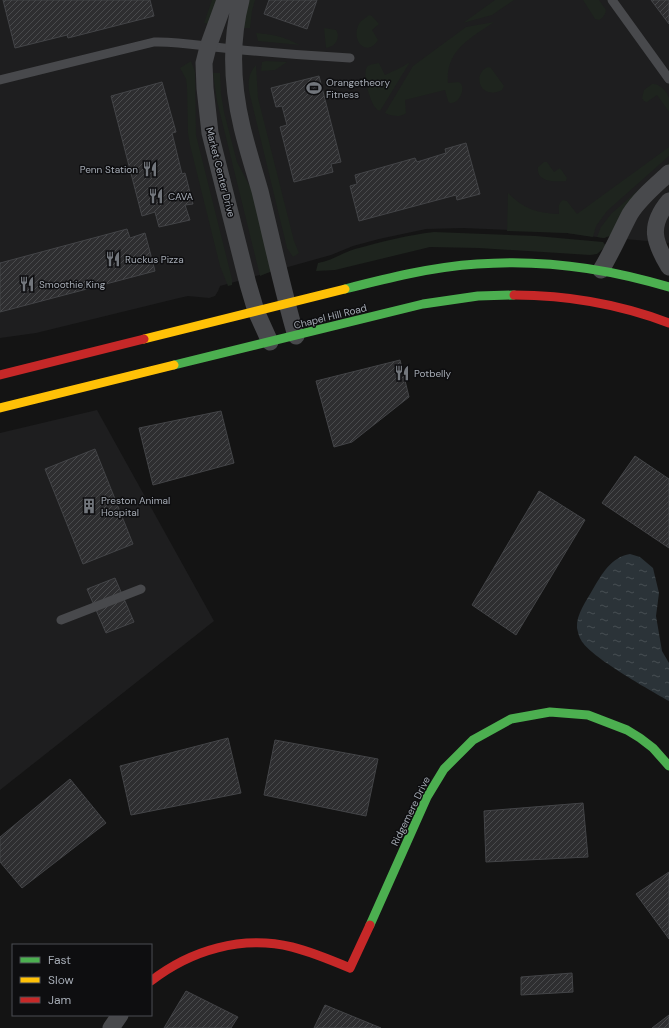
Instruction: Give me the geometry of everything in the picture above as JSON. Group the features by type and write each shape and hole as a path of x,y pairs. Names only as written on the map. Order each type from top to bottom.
{"main road":[{"path":"0,375 406,274 448,267 484,263 534,263 574,266 631,276 669,287"},
{"name":"Chapel Hill Road","path":"0,408 429,303 469,297 502,295 559,296 629,309 669,323"},
{"name":"Ridgemere Drive","path":"152,981 174,964 195,955 217,948 259,943 282,945 316,954 350,968 427,798 444,769 473,740 511,719 550,712 588,715 627,730 640,738 653,748 669,766"}],"street":[{"name":"Market Center Drive","path":"225,0 208,47 204,63 210,133 248,284 256,311 270,342"},
{"path":"241,0 233,49 234,78 242,128 296,336"},
{"path":"601,270 612,253 631,214 648,193 669,173"},
{"path":"669,202 658,218 655,238 669,267"},
{"path":"111,1028 119,1016"}],"lane":[{"path":"612,0 669,79"},
{"path":"0,80 154,42 173,42 208,47 350,58"},
{"path":"60,620 141,589"}],"shaded area":[{"path":"0,0 669,0 669,243 625,239 612,235 604,238 567,233 531,231 463,228 426,229 353,246 331,255 220,286 215,296 209,298 188,296 36,333 0,338"},
{"path":"212,0 219,0 211,24 204,23"},
{"path":"247,0 255,0 250,28 243,28"},
{"path":"495,0 514,0 492,15 463,23"},
{"path":"583,0 599,0 606,10 603,17 599,20 595,19"},
{"path":"369,15 372,16 379,24 372,30 378,40 374,45 365,47 358,41 357,30 362,20"},
{"path":"494,22 461,46 455,53 448,72 448,83 458,82 461,84 462,94 457,100 450,103 445,90 405,100 406,113 401,116 393,116 385,113 413,66 466,27"},
{"path":"324,28 336,30 338,36 336,42 332,46 326,48"},
{"path":"256,33 278,36 300,45 258,41"},
{"path":"191,61 195,72 196,135 232,279 232,285 228,286 220,266 188,133 187,87 186,79 180,68"},
{"path":"262,62 287,62 275,70 261,71"},
{"path":"410,62 380,111 375,108 367,87 365,75 367,67 379,63 385,75"},
{"path":"256,65 258,98 294,241 299,253 293,257 287,248 249,91 250,77"},
{"path":"488,67 491,68 504,86 502,90 488,92 480,85 480,75 483,70"},
{"path":"213,73 220,73 224,112 237,162 255,196 272,271 260,276 217,101"},
{"path":"652,84 660,86 666,93 669,98 669,112 657,95 647,102 642,98 644,90"},
{"path":"669,147 669,156 607,211 596,226 593,237 567,233 507,231 508,193 525,206 544,213 559,214 560,203 563,200 567,201 577,214"},
{"path":"544,162 547,162 554,172 560,168 567,178 566,181 551,181 540,176 538,167"},
{"path":"669,163 669,166 612,235 604,238 597,237 601,227 611,214"},
{"path":"434,232 536,236 603,242 606,246 597,254 590,255 479,248 430,247 335,270 316,271 318,263 327,261 355,249 385,241"},
{"path":"97,410 214,621 0,790 0,433"}],"water":[{"path":"630,554 640,557 653,568 659,593 656,616 662,651 669,663 669,701 608,664 587,647 581,640 578,633 577,623 580,612 600,578 612,562"}],"building":[{"path":"3,0 150,0 154,16 68,38 67,35 15,48"},
{"path":"269,0 317,0 307,29 264,14"},
{"path":"651,0 669,0 669,24"},
{"path":"319,76 341,162 331,164 333,172 294,182 280,127 287,125 282,106 276,107 271,88"},
{"path":"162,82 176,132 172,133 182,174 185,173 193,204 185,205 190,220 159,227 155,212 142,216 111,96"},
{"path":"466,143 480,194 457,200 456,195 359,221 350,186 357,184 355,175 415,158 417,162 446,153 445,149"},
{"path":"127,229 130,238 145,233 155,271 0,312 0,263"},
{"path":"400,360 409,397 352,442 334,447 316,381"},
{"path":"221,411 234,463 153,485 139,428"},
{"name":"Preston Animal Hospital","path":"95,449 133,544 83,564 45,469"},
{"path":"635,456 669,479 669,548 602,503"},
{"path":"539,491 585,520 516,635 472,605"},
{"path":"115,578 134,622 106,633 87,589"},
{"path":"228,738 241,793 131,815 120,766"},
{"path":"275,740 378,759 366,816 264,795"},
{"path":"70,779 106,823 22,888 0,862 0,837"},
{"path":"583,803 588,857 486,862 484,811"},
{"path":"669,872 669,939 636,894"},
{"path":"572,973 573,992 521,995 521,977"},
{"path":"186,991 238,1017 231,1028 164,1028"},
{"path":"325,1005 381,1028 314,1028"},
{"path":"669,1015 669,1028 652,1028"}],"traffic: fast":[{"path":"345,289 427,270 460,265 501,263 574,266 645,280 669,287"},
{"path":"174,365 423,304 478,296 514,295"},
{"path":"370,925 427,797 444,769 473,740 511,719 550,712 588,715 627,730 640,738 653,748 669,766"}],"traffic: slow":[{"path":"144,339 345,289"},
{"path":"0,408 174,365"}],"traffic: jam":[{"path":"514,295 534,295 593,302 650,316 669,323"},
{"path":"0,375 144,339"},
{"path":"152,980 166,970 200,953 236,944 273,944 292,947 350,968 370,925"}],"place":[{"name":"Orangetheory Fitness","path":"314,88"},
{"name":"Penn Station","path":"150,169"},
{"name":"CAVA","path":"156,196"},
{"name":"Ruckus Pizza","path":"113,259"},
{"name":"Smoothie King","path":"27,284"},
{"name":"Potbelly","path":"402,373"},
{"name":"Preston Animal Hospital","path":"89,506"}]}
